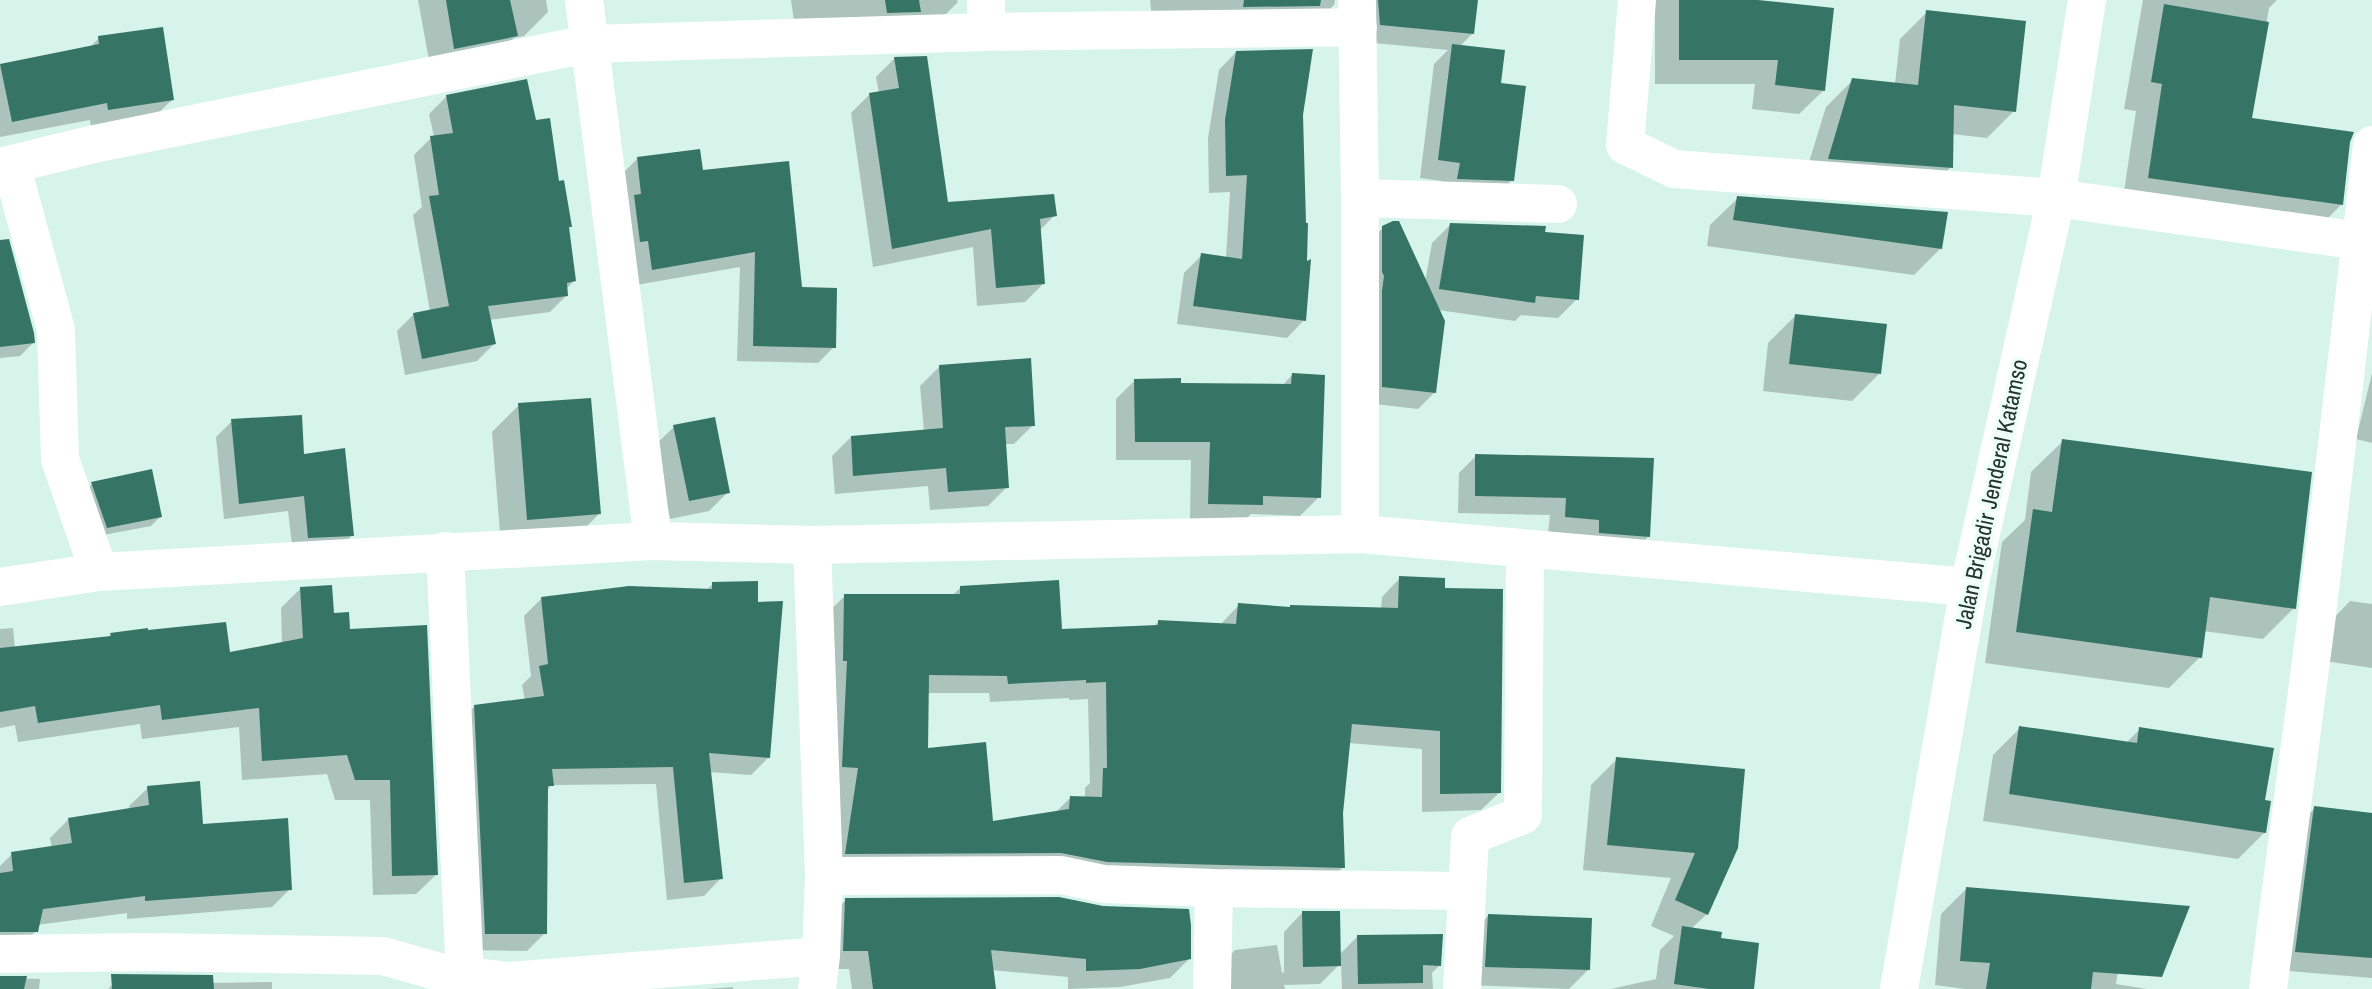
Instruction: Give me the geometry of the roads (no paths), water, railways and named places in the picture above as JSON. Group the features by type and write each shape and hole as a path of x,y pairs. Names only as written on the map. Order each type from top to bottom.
{"street":[{"path":"584,0 653,541"},
{"path":"1637,0 1625,145 1674,169 2056,198 2360,241"},
{"name":"Jalan Brigadir Jenderal Katamso","path":"1899,989 1969,587 2056,198 2087,0"},
{"path":"99,572 60,459 56,330 6,166 94,144 588,44 986,16 1358,13 1360,534"},
{"path":"2268,989 2317,615 2372,145"},
{"path":"1360,198 1558,204"},
{"path":"0,587 99,572 653,541 812,545 1360,534 1969,587"},
{"path":"0,954 147,952 384,972 443,973 508,981 819,972 824,876 812,545"},
{"path":"1462,989 1470,836 1523,815 1525,549"},
{"path":"445,551 465,976"},
{"path":"824,876 1061,875 1104,884 1467,891"},
{"path":"1212,989 1214,888"}]}
